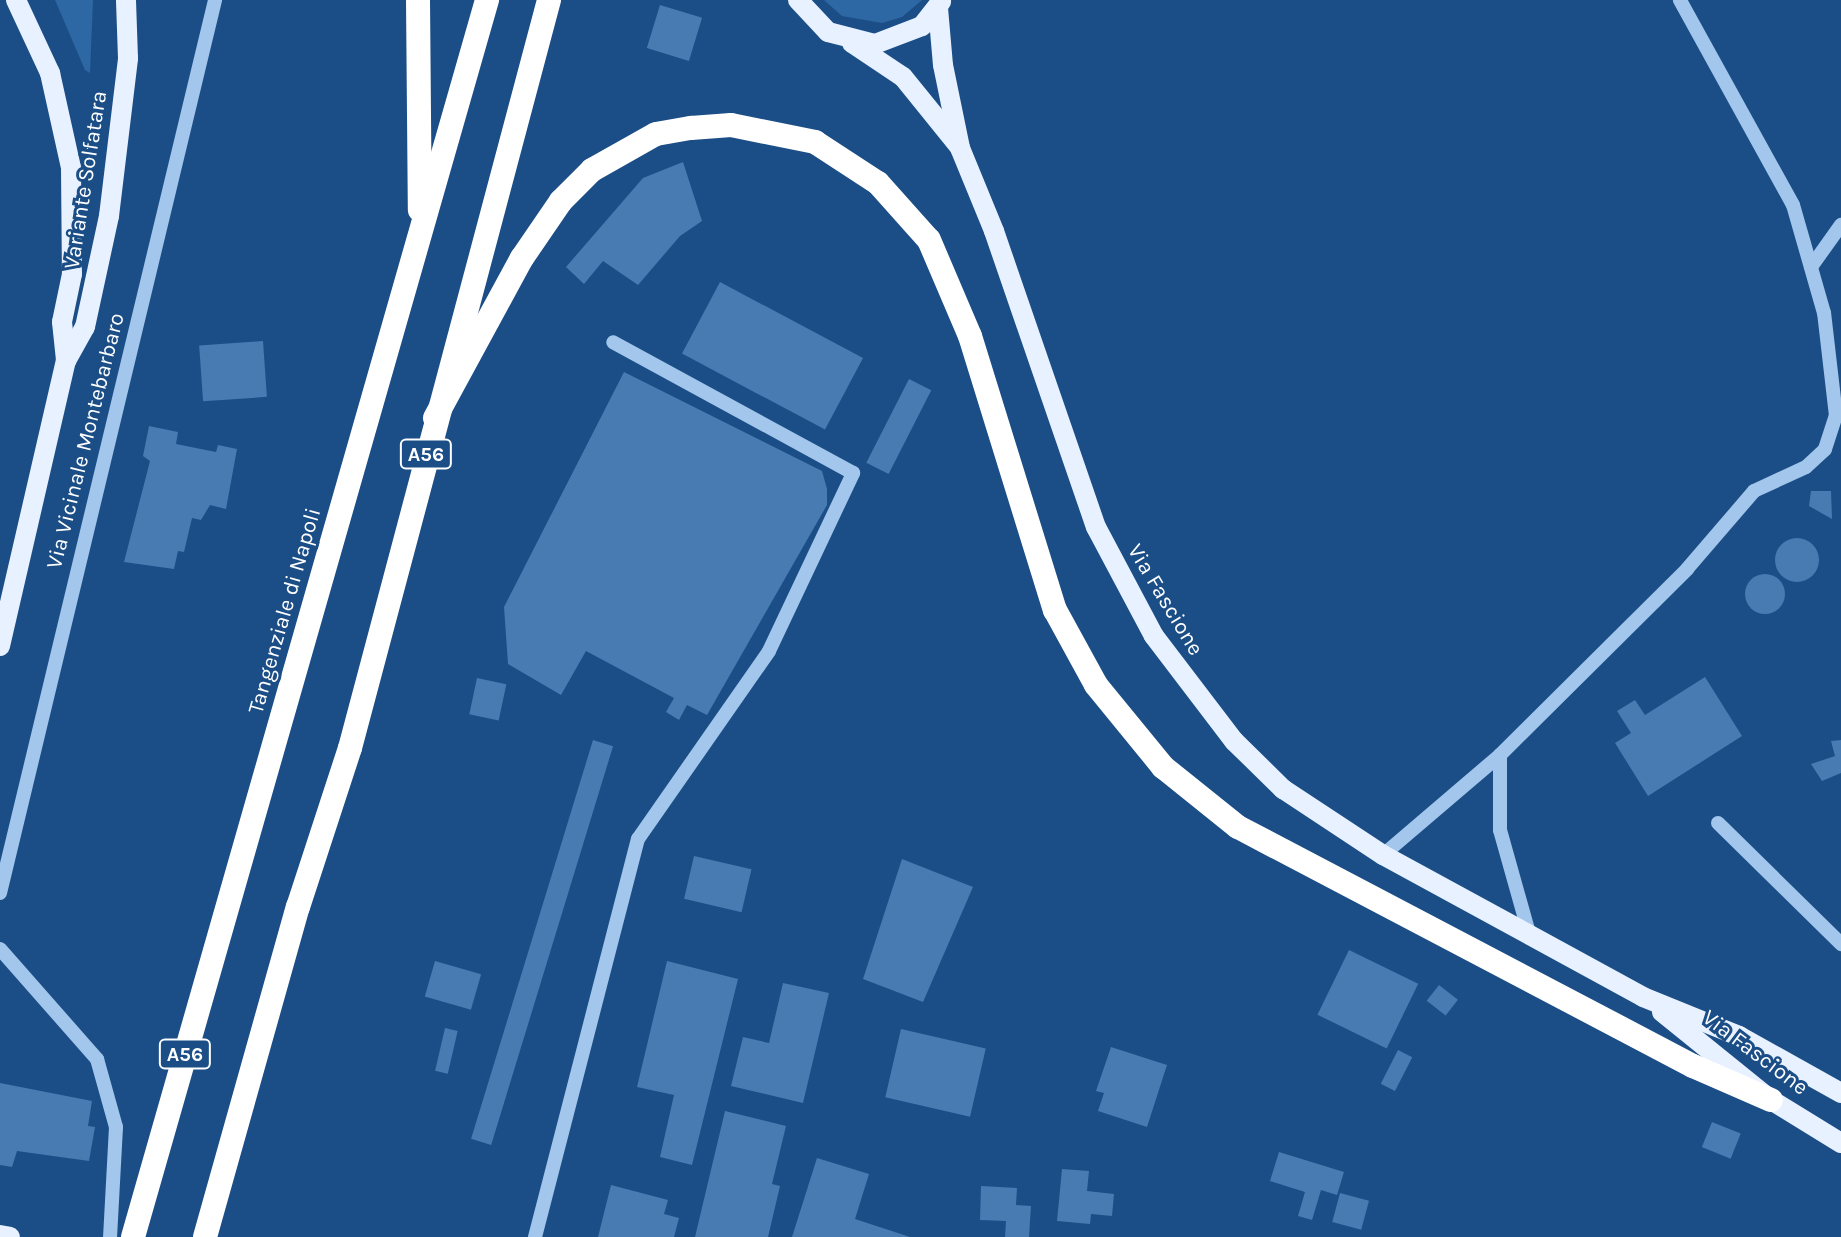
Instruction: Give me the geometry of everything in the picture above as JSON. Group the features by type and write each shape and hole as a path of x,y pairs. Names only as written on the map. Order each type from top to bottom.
{"highway":[{"path":"418,0 420,238"},
{"name":"Tangenziale di Napoli","path":"133,1237 487,0"},
{"name":"A56","path":"205,1237 298,907 350,748 435,418 549,0"},
{"path":"435,418 522,258 561,201 592,170 656,134 691,128 731,125 815,142 878,183 929,240 970,336 1055,610 1096,685 1163,767 1238,827 1616,1027 1771,1100"}],"main road":[{"name":"Variante Solfatara","path":"16,0 50,73 71,168 72,274 62,322 66,361"},
{"name":"Variante Solfatara","path":"0,646 66,361 85,327 109,216 127,71 126,0"},
{"path":"798,0 828,32 850,42 903,77 960,148"},
{"path":"850,42 899,39 940,4"},
{"name":"Via Fascione","path":"940,4 943,65 960,148 994,231 1096,527 1154,636 1234,741 1283,789 1383,855 1643,997 1739,1036 1841,1093"},
{"name":"Via Fascione","path":"1643,997 1771,1100 1841,1143"},
{"path":"0,1235 10,1237"}],"street":[{"name":"Via Vicinale Montebarbaro","path":"0,893 215,0"},
{"path":"1383,855 1500,755 1687,569 1754,491 1806,467 1825,449 1836,416 1824,313 1793,205 1680,0"},
{"path":"1811,267 1841,225"},
{"path":"535,1237 638,839 769,651 853,473 613,342"},
{"path":"1500,755 1500,830 1530,937"},
{"path":"1718,823 1841,944"},
{"path":"0,949 97,1059 116,1127 110,1237"}],"shaded area":[{"path":"55,0 93,0 90,73 85,70"},
{"path":"824,0 922,0 902,17 882,23 842,16"}],"building":[{"path":"660,5 702,18 689,61 647,48"},
{"path":"683,162 702,221 680,236 638,285 603,261 584,284 566,267 643,178"},
{"path":"720,282 863,358 825,430 682,354"},
{"path":"263,341 267,397 203,401 199,345"},
{"path":"624,372 822,471 827,489 827,505 707,715 687,705 679,720 666,712 674,698 586,651 561,695 508,664 504,607"},
{"path":"909,379 931,390 889,474 866,463"},
{"path":"149,426 178,432 176,444 216,452 218,445 237,449 226,509 210,505 201,520 192,518 184,552 178,551 174,569 124,562 150,461 143,456"},
{"path":"1811,491 1831,491 1832,519 1809,506"},
{"path":"1797,538 1812,545 1819,560 1812,575 1797,582 1782,575 1775,560 1782,545"},
{"path":"1765,574 1779,580 1785,594 1779,608 1765,614 1751,608 1745,594 1751,580"},
{"path":"1705,677 1742,736 1648,796 1615,743 1631,733 1617,711 1635,700 1645,715"},
{"path":"477,678 506,684 499,720 469,714"},
{"path":"593,740 613,746 491,1145 471,1139"},
{"path":"1841,740 1841,773 1822,781 1811,764 1835,756 1831,741"},
{"path":"694,856 751,869 742,912 684,899"},
{"path":"902,859 973,887 923,1002 863,979"},
{"path":"1349,950 1418,984 1387,1048 1317,1015"},
{"path":"435,961 481,974 471,1010 425,997"},
{"path":"667,961 738,979 692,1165 660,1157 674,1095 637,1087"},
{"path":"783,983 829,993 803,1103 731,1086 743,1037 769,1043"},
{"path":"1439,985 1458,1000 1446,1016 1427,1001"},
{"path":"445,1028 458,1031 448,1074 435,1071"},
{"path":"901,1029 986,1049 970,1117 885,1097"},
{"path":"1111,1047 1167,1065 1147,1127 1098,1111 1104,1093 1096,1091"},
{"path":"1398,1050 1412,1057 1395,1091 1381,1084"},
{"path":"0,1083 92,1101 88,1126 95,1127 89,1161 17,1151 12,1167 0,1165"},
{"path":"725,1111 786,1126 772,1184 780,1186 768,1237 695,1237"},
{"path":"1712,1122 1741,1134 1731,1159 1702,1147"},
{"path":"1279,1152 1344,1172 1337,1195 1321,1190 1312,1220 1298,1216 1305,1192 1270,1181"},
{"path":"817,1158 869,1174 855,1219 910,1237 792,1237"},
{"path":"1062,1169 1089,1171 1087,1191 1114,1194 1112,1216 1091,1214 1090,1224 1057,1221"},
{"path":"611,1185 668,1200 664,1214 679,1218 674,1237 598,1237"},
{"path":"981,1186 1017,1188 1016,1205 1031,1206 1029,1237 1005,1237 1006,1221 980,1220"},
{"path":"1340,1193 1369,1201 1361,1230 1332,1222"}]}
